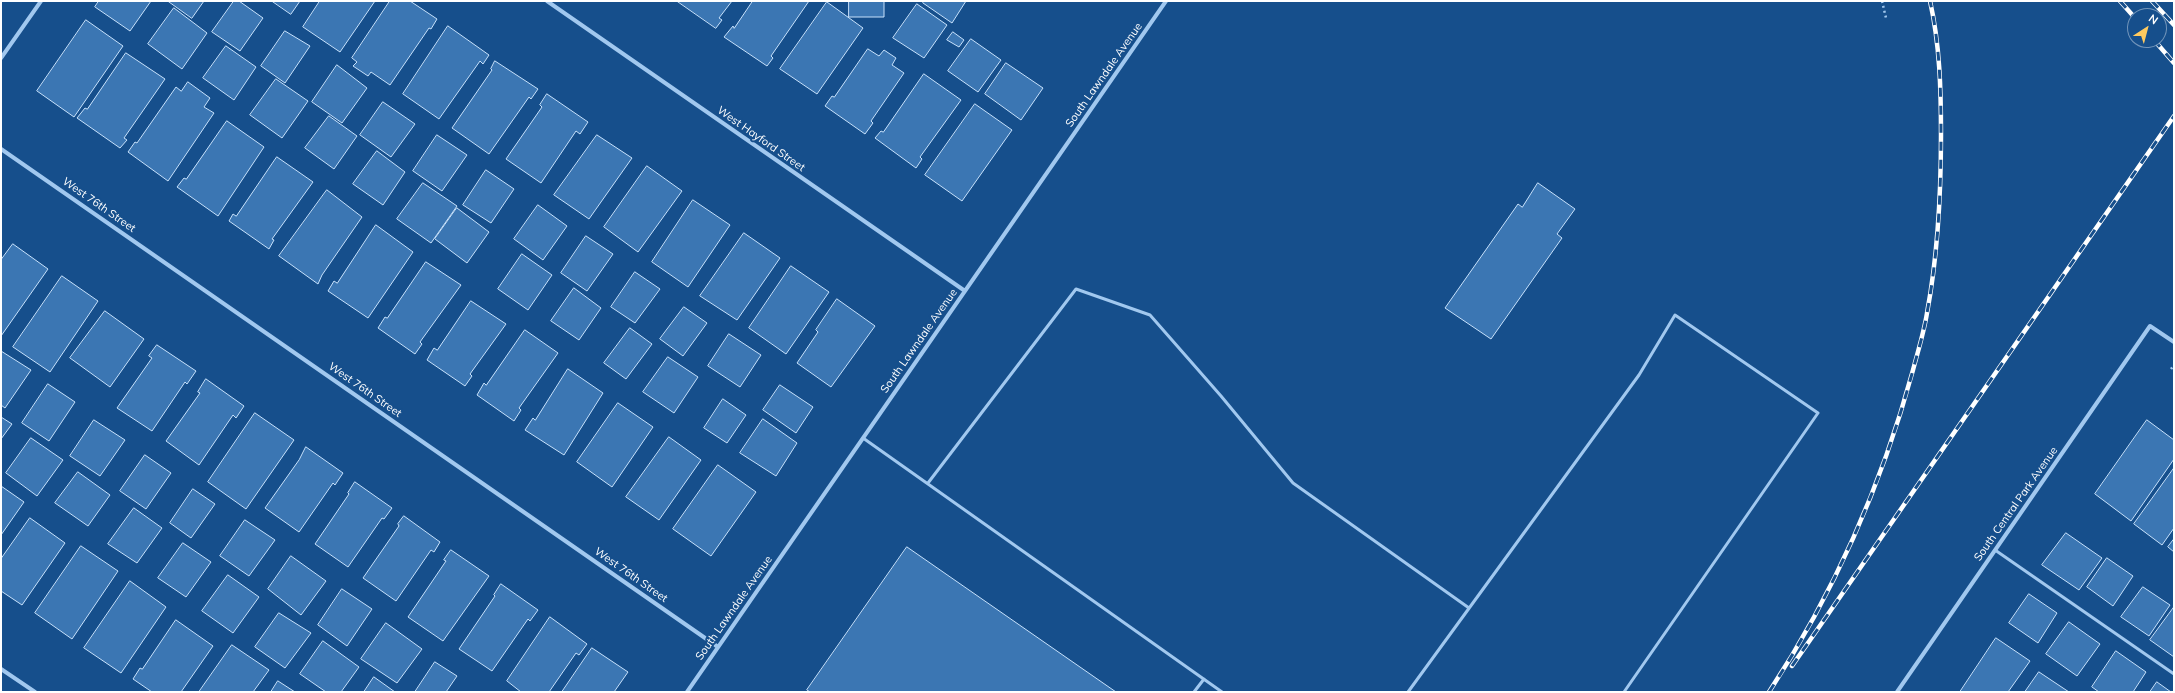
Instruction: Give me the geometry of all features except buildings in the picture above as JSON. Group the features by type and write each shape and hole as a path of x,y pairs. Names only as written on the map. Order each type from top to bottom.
{"street":[{"path":"1,58 41,1"},
{"name":"West Hayford Street","path":"547,1 964,292"},
{"name":"South Lawndale Avenue","path":"687,692 1166,1"},
{"name":"West 76th Street","path":"1,148 718,647"},
{"name":"South Central Park Avenue","path":"1897,692 2150,326 2174,342"},
{"path":"1,669 35,692"}],"lane":[{"path":"928,483 1076,289 1150,315 1221,396 1293,483 1469,608"},
{"path":"1408,692 1639,376 1675,315 1818,413 1624,692"},
{"path":"863,438 1222,692"},
{"path":"1995,550 2174,674"},
{"path":"1194,692 1204,679"}],"path":[{"path":"1882,1 1886,18"},
{"path":"2171,369 2174,365"}],"railway":[{"path":"1769,692 1815,616 1854,537 1887,454 1901,413 1924,327 1934,269 1941,157 1941,102 1939,68 1936,34 1930,1"},
{"path":"2120,1 2127,9"},
{"path":"2152,1 2174,25"},
{"path":"2161,48 2174,63"},
{"path":"1792,666 2174,116"}]}
